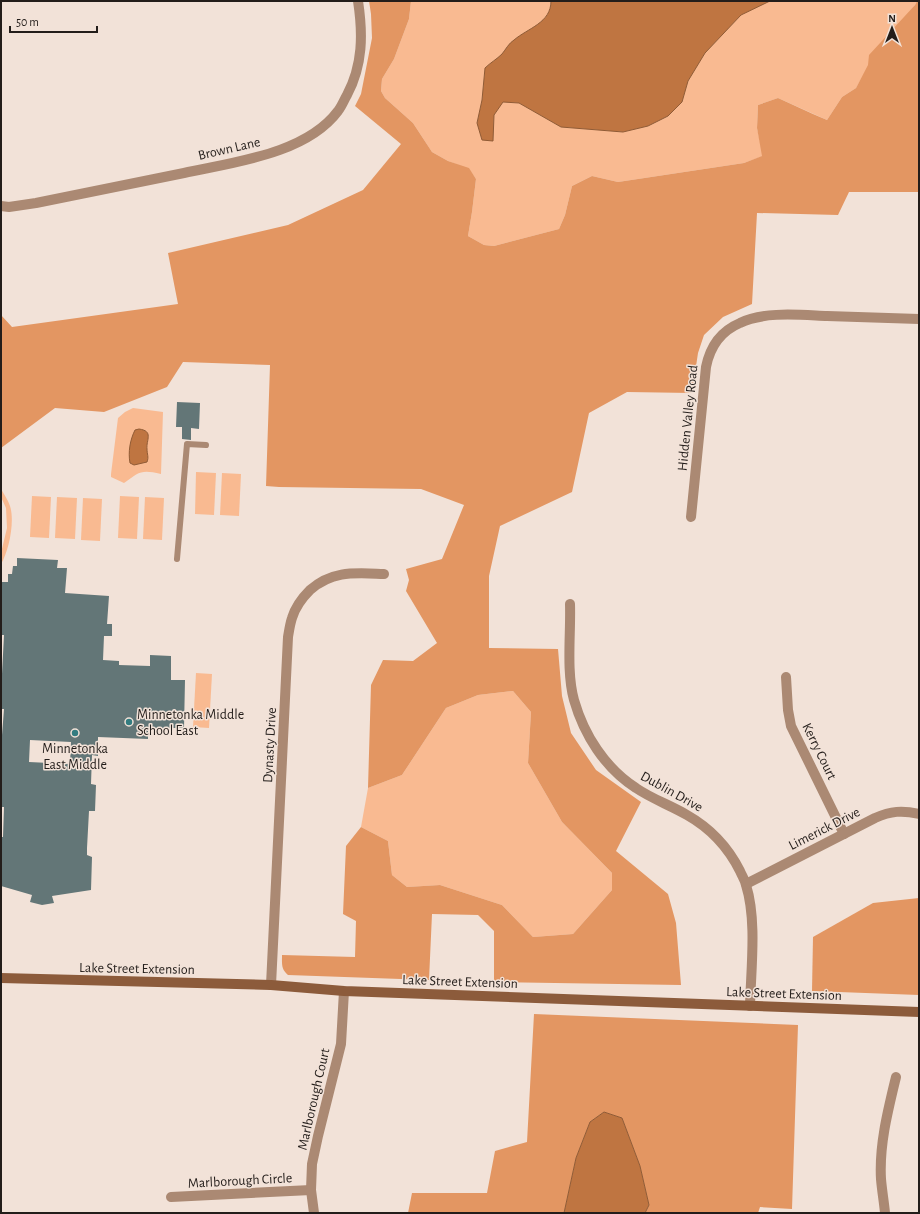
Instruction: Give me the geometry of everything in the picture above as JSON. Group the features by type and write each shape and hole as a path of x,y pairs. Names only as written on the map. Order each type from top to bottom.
{"street":[{"name":"Brown Lane","path":"1,206 9,207 36,203 249,159 289,147 314,134 338,111 356,77 361,45 361,20 358,1"},
{"name":"Hidden Valley Road","path":"691,517 708,355 715,343 728,330 749,320 783,315 919,319"},
{"name":"Dynasty Drive","path":"271,985 288,637 292,618 297,606 305,595 315,586 328,578 342,574 384,574"},
{"name":"Dublin Drive","path":"570,604 570,656 574,699 590,740 603,758 618,774 635,788 653,799 686,814 705,826 721,842 734,860 746,884 750,902 752,925 750,1006"},
{"name":"Kerry Court","path":"786,677 788,710 791,726 844,834"},
{"name":"Limerick Drive","path":"746,884 888,813 900,811 919,814"},
{"name":"Lake Street Extension","path":"1,978 271,985 344,991 919,1012"},
{"name":"Marlborough Court","path":"314,1213 311,1190 312,1164 341,1044 344,991"},
{"path":"885,1213 881,1179 882,1144 896,1076"},
{"name":"Marlborough Circle","path":"171,1197 311,1190"}],"lane":[{"path":"177,559 187,444 206,445"}],"shaded area":[{"path":"369,1 411,1 409,19 394,59 382,79 381,91 385,98 413,123 432,152 448,161 469,168 476,179 468,236 484,245 494,246 559,229 565,215 572,186 592,176 618,182 744,163 762,156 757,128 758,105 778,98 827,120 842,97 856,88 868,65 869,55 917,1 919,1 919,192 849,192 838,215 757,213 752,304 723,317 704,335 698,353 692,393 627,392 589,413 572,492 500,526 489,576 489,648 558,649 562,696 571,733 596,770 641,802 616,851 668,894 676,923 681,985 494,982 494,931 478,915 432,914 429,980 288,975 283,968 282,955 355,957 356,921 343,914 346,846 361,827 388,841 392,875 407,887 440,885 502,905 533,937 573,934 612,890 612,873 562,822 528,763 531,712 513,691 478,695 446,708 402,775 368,788 371,685 383,660 413,661 437,643 406,591 409,580 406,569 442,559 464,505 421,489 266,486 270,365 183,362 167,387 104,412 55,408 1,448 1,315 12,327 178,304 168,253 288,225 363,190 401,144 355,106 361,94 372,38"},
{"path":"411,1 551,1 550,8 543,20 512,41 502,54 485,68 482,100 477,123 493,141 494,115 502,102 519,103 561,127 623,132 648,126 668,116 682,102 688,81 705,53 741,15 770,1 917,1 869,65 856,88 842,97 827,120 778,98 758,105 757,128 763,156 744,163 618,182 592,176 572,186 565,215 559,229 494,246 484,245 468,236 476,179 469,169 448,161 432,152 413,123 385,98 381,91 382,79 394,59 409,19"},
{"path":"551,1 770,1 741,15 705,53 688,81 682,102 668,116 648,126 623,132 561,127 519,103 503,102 494,115 493,141 482,140 477,123 482,100 485,68 502,54 512,41 543,20 550,8"},
{"path":"133,408 163,412 161,474 141,472 124,483 111,477 111,474 118,418"},
{"path":"135,430 144,430 148,434 148,459 147,462 134,465 130,463 130,446"},
{"path":"196,472 216,473 214,515 195,514"},
{"path":"222,473 241,474 239,516 220,515"},
{"path":"1,489 10,506 12,520 9,544 1,564 1,553 7,528 6,508 1,497"},
{"path":"32,496 51,497 49,538 30,537"},
{"path":"120,496 139,497 137,539 118,538"},
{"path":"57,497 77,498 75,539 55,538"},
{"path":"145,497 164,498 162,540 143,539"},
{"path":"83,498 102,499 100,541 81,540"},
{"path":"196,673 212,674 209,728 193,727"},
{"path":"513,691 531,712 528,763 562,822 612,873 612,890 573,934 533,937 502,905 440,885 407,887 392,875 388,841 361,827 368,788 402,775 446,708 478,695"},
{"path":"919,898 919,995 812,991 813,937 873,903"},
{"path":"534,1014 798,1025 792,1209 760,1207 758,1213 645,1213 649,1205 640,1166 622,1118 604,1112 590,1122 576,1158 564,1213 408,1213 412,1193 487,1193 495,1151 527,1142"},
{"path":"604,1112 622,1118 640,1166 649,1205 645,1213 564,1213 576,1158 590,1122"}],"building":[{"path":"177,402 200,403 199,429 191,428 191,440 182,439 182,427 176,427"},
{"name":"Minnetonka East Middle","path":"17,558 58,560 57,568 67,568 65,593 109,596 107,624 112,624 112,636 104,636 103,660 119,661 119,665 150,666 150,655 171,656 171,680 185,680 184,728 148,728 148,739 98,737 98,756 92,755 91,784 96,785 95,811 89,811 87,848 87,855 92,857 91,890 52,896 54,903 42,905 30,902 32,895 1,886 1,837 3,837 4,807 1,807 1,748 4,709 1,709 1,693 4,635 1,635 1,582 8,582 8,574 12,574 13,566 17,566","holes":["30,740 71,742 70,764 29,762"]}],"place":[{"name":"Minnetonka Middle School East","path":"129,722"},
{"name":"Minnetonka East Middle","path":"75,733"}]}
